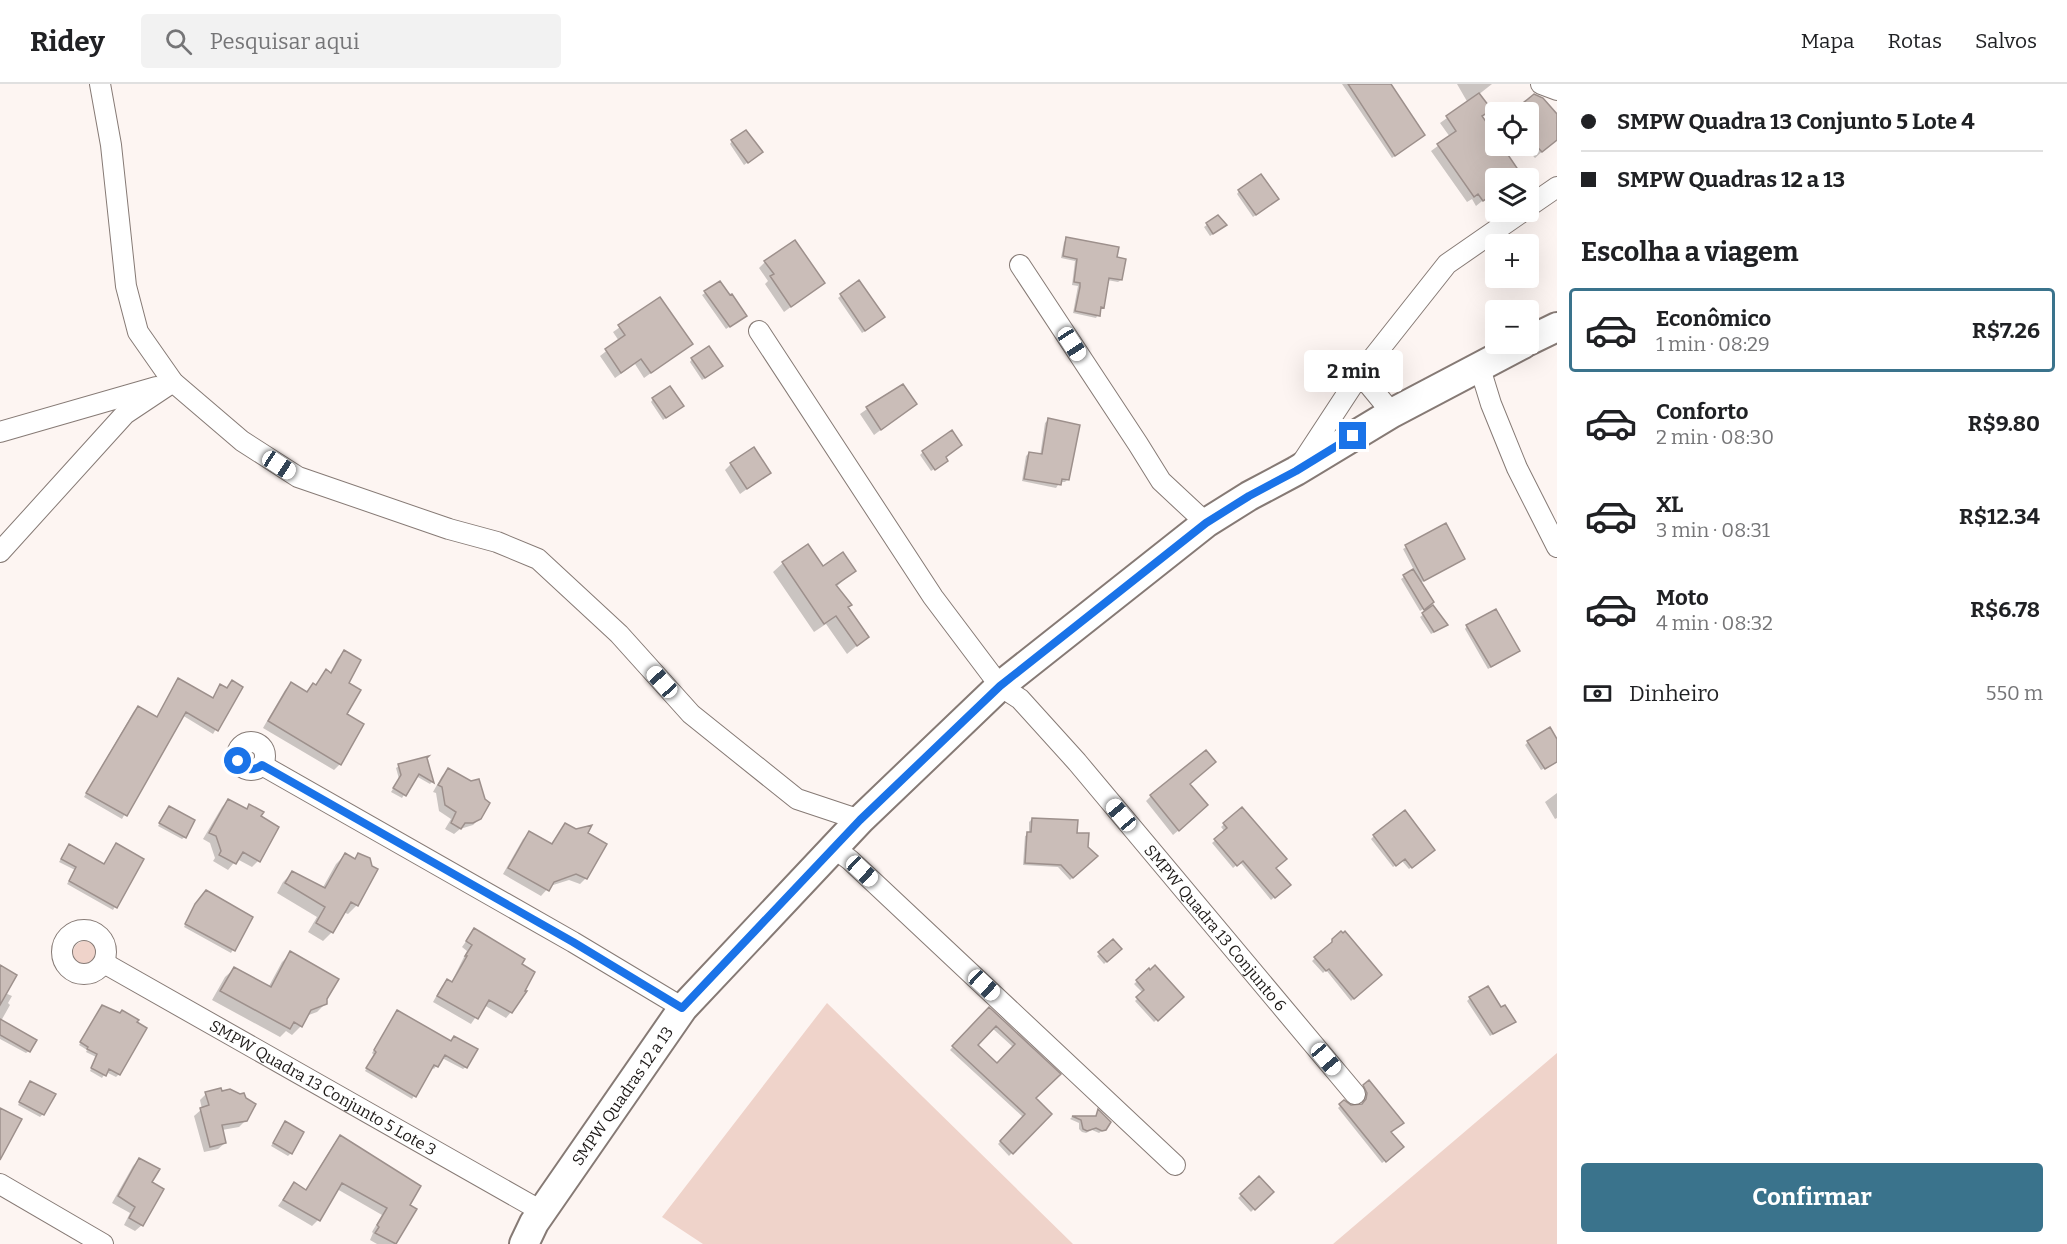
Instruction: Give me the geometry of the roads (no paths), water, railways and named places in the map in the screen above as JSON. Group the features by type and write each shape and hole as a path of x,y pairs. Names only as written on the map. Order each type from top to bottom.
{"street":[{"path":"100,84 111,145 126,286 138,332 172,382 242,441 298,477 450,529 497,542 538,559 619,634 700,722 797,799 860,820"},
{"path":"1540,84 1557,90"},
{"path":"1539,199 1557,187"},
{"path":"1296,471 1360,374 1447,264 1508,222"},
{"path":"1020,265 1161,481 1206,523"},
{"path":"1539,336 1557,327"},
{"name":"SMPW Quadra 13 Conjunto 6","path":"759,331 933,597 1000,686 1020,699 1077,762 1355,1094"},
{"name":"SMPW Quadras 12 a 13","path":"525,1243 543,1212 682,1008 860,820 1000,686 1206,523 1392,413 1502,354"},
{"path":"1479,365 1491,404 1517,468 1557,547"},
{"path":"1360,374 1392,413"},
{"path":"0,432 172,382"},
{"path":"0,552 125,414 172,382"},
{"path":"262,765 573,942 682,1008"},
{"path":"834,848 850,860 1175,1165"},
{"name":"SMPW Quadra 13 Conjunto 5 Lote 3","path":"104,963 543,1212"},
{"path":"0,1184 103,1244"}]}
